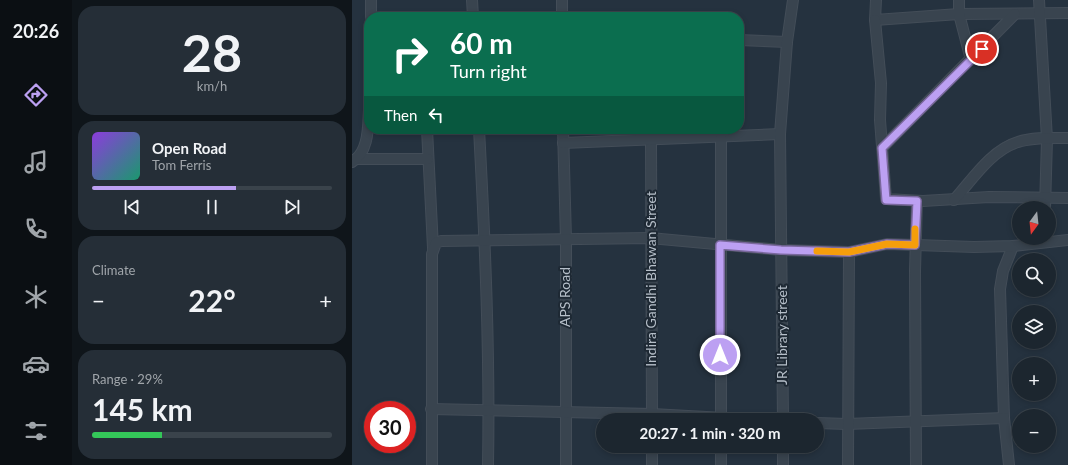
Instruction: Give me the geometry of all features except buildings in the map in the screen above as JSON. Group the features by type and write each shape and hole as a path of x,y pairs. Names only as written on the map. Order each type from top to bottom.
{"street":[{"path":"371,0 371,12"},
{"path":"472,0 473,12"},
{"path":"562,0 562,12"},
{"name":"JR Library street","path":"783,413 780,134 787,42 793,0"},
{"path":"876,0 875,20 881,83 882,148 886,200 954,200 989,197 1068,198"},
{"path":"959,0 959,14 970,60"},
{"path":"1039,0 1047,138 1046,201"},
{"path":"875,20 959,14 1068,13"},
{"path":"882,148 1015,14"},
{"path":"744,40 787,42"},
{"path":"354,160 363,152 367,134"},
{"path":"427,134 433,248 431,409 432,465"},
{"path":"479,134 485,240 489,410 488,465"},
{"name":"APS Road","path":"563,134 566,240 566,465"},
{"path":"563,143 632,134 651,139 780,134"},
{"path":"721,137 721,413"},
{"path":"954,200 990,160 1004,147 1019,141 1047,138 1068,138"},
{"name":"Indira Gandhi Bhawan Street","path":"651,139 650,238 652,413"},
{"path":"354,160 428,159"},
{"path":"916,465 914,421 915,245 917,201"},
{"path":"433,248 436,243 441,241 650,238 781,250 849,252 887,244 1018,245"},
{"path":"1056,240 1068,240"},
{"path":"1009,465 1004,418 1004,374 1000,289 1003,271 1013,246"},
{"path":"848,465 849,252"},
{"path":"431,409 596,414"},
{"path":"824,423 847,424 1004,418"},
{"path":"652,453 652,465"},
{"path":"721,453 721,465"},
{"path":"783,453 783,465"}],"slow traffic":[{"path":"817,251 849,252 887,244 915,245 915,229"}],"route":[{"path":"720,355 720,245 781,250 849,252 887,244 915,245 917,201 886,200 882,148 982,49"}]}
